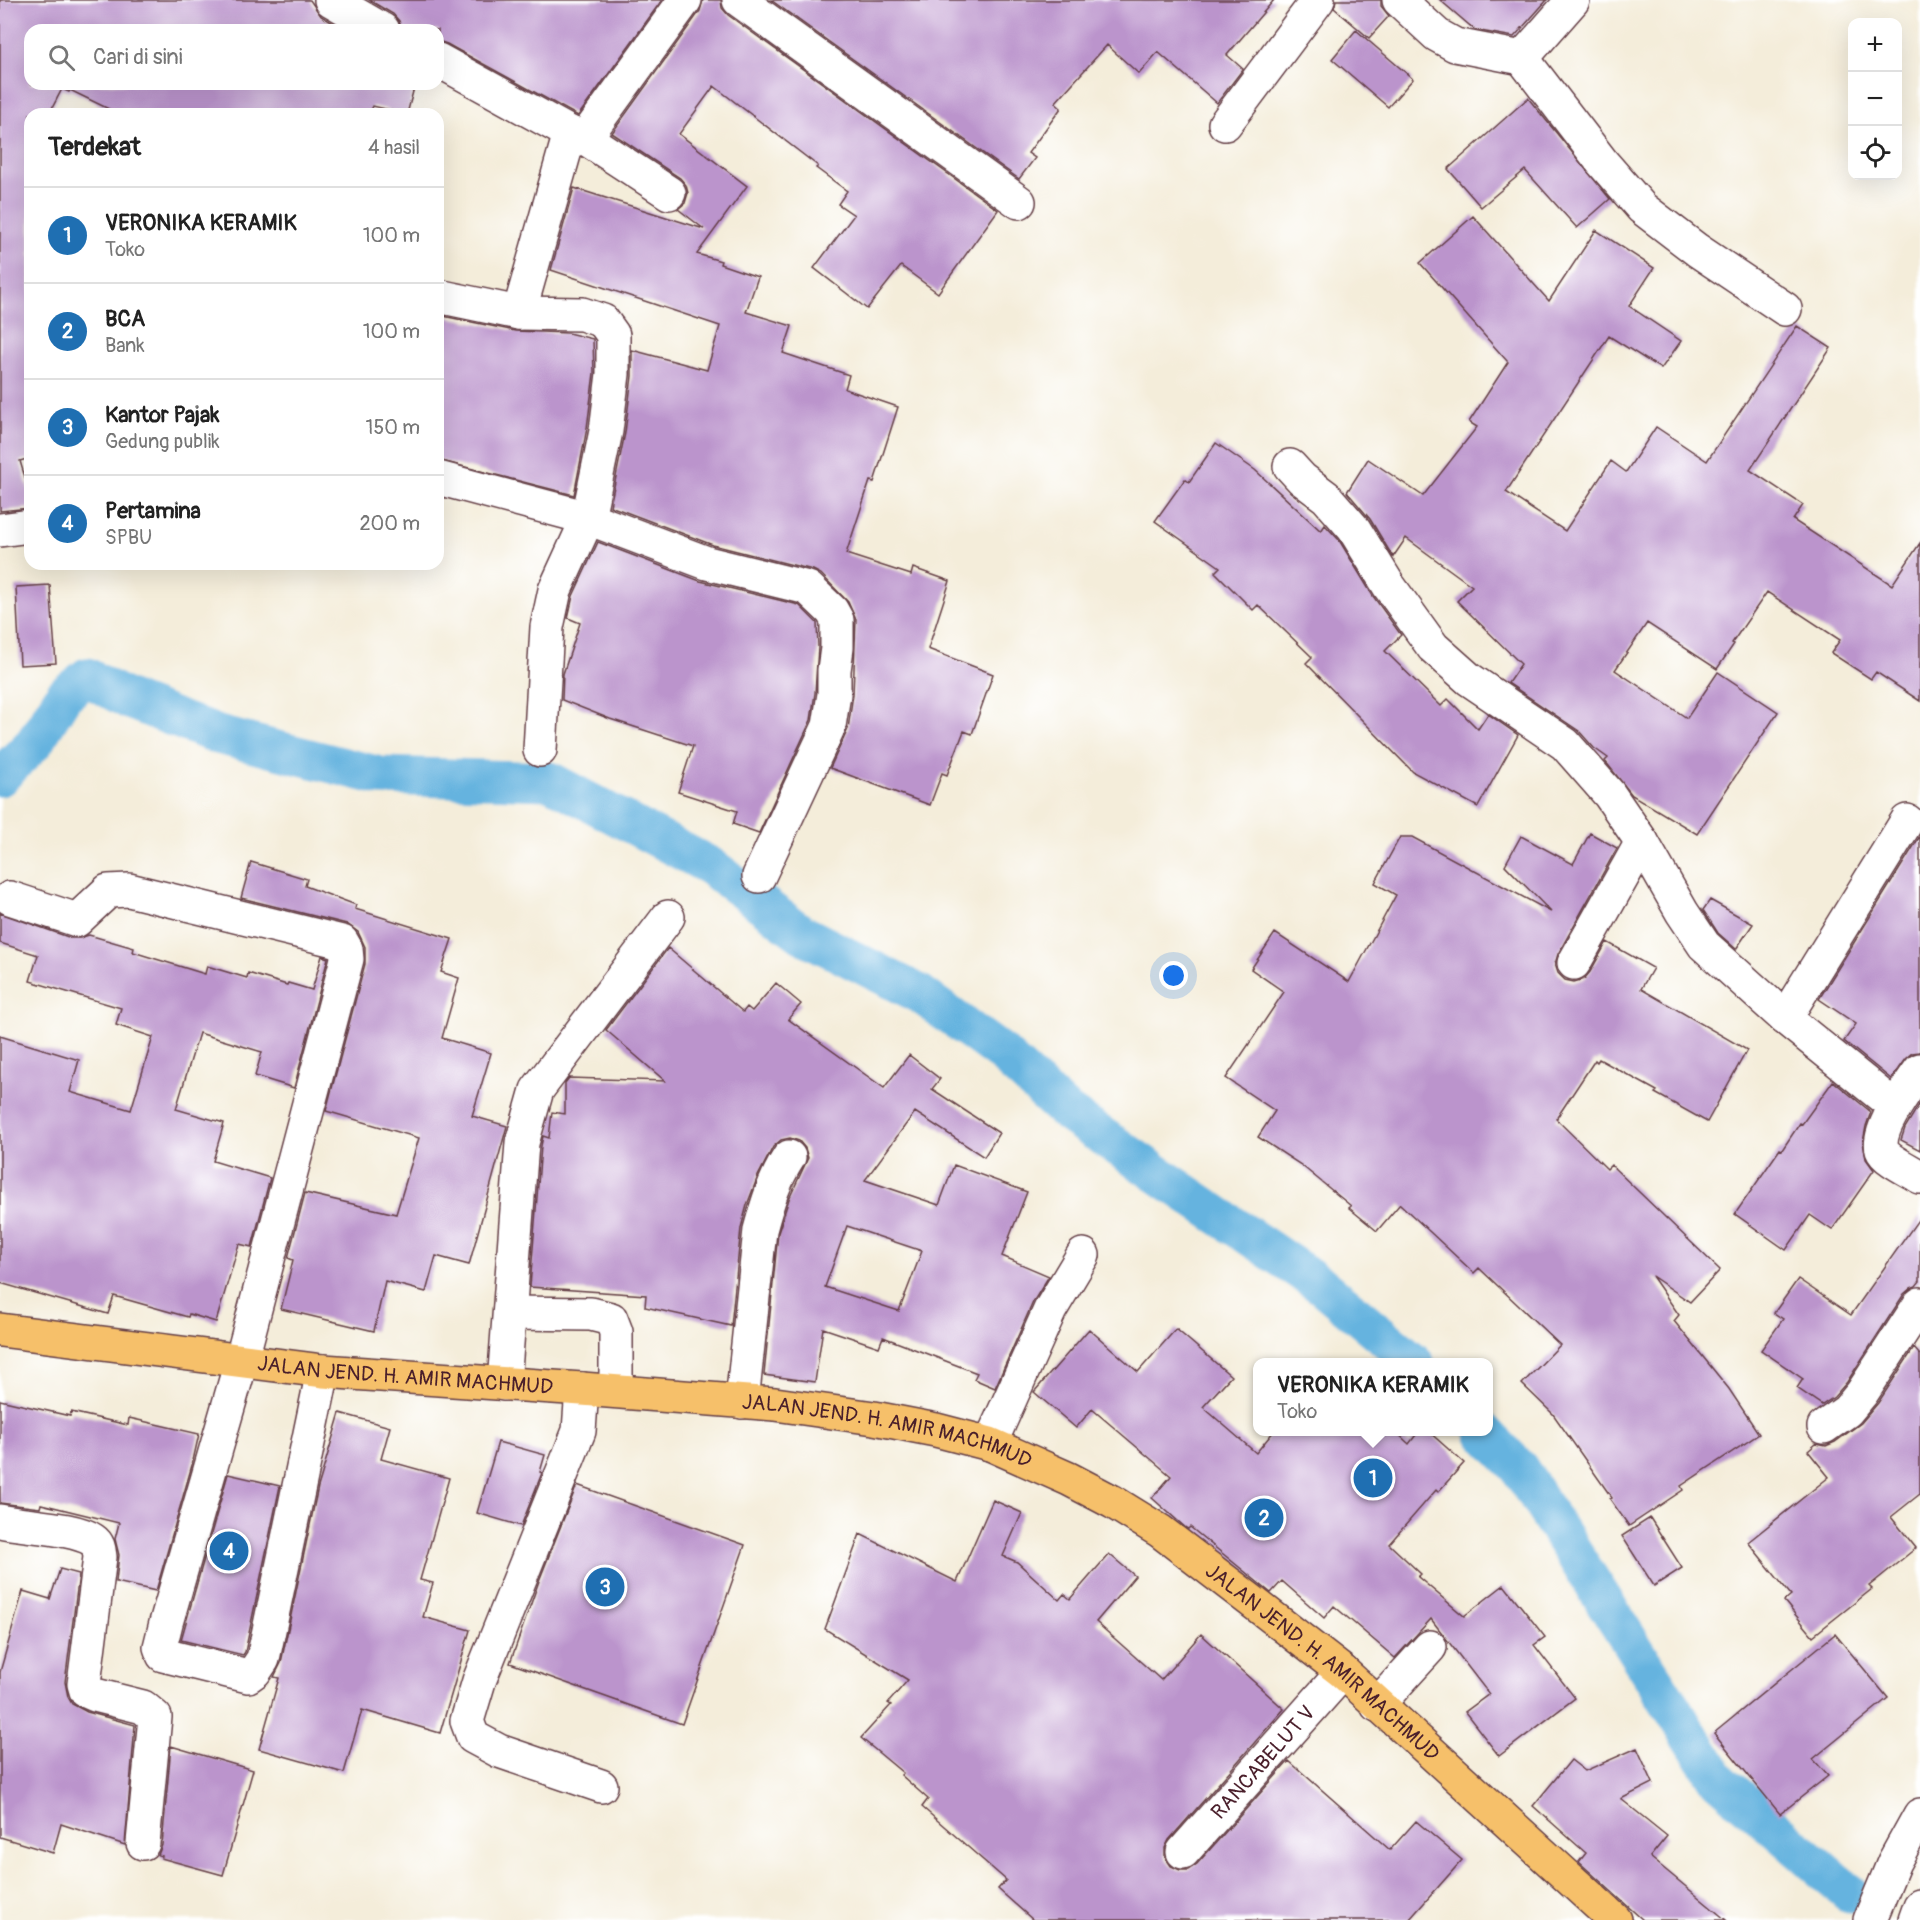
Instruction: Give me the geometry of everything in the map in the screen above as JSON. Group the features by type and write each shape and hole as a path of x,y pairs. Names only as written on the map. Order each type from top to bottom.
{"highway":[{"name":"JALAN JEND. H. AMIR MACHMUD","path":"0,1330 323,1371 775,1404 874,1418 936,1430 990,1444 1069,1479 1113,1502 1160,1531 1343,1672 1615,1920"}],"street":[{"path":"330,0 372,24"},
{"path":"519,313 578,135 685,0"},
{"path":"739,0 1019,202"},
{"path":"1225,124 1318,0"},
{"path":"1399,0 1437,35 1455,45 1522,58 1602,162 1642,208 1697,250 1785,309"},
{"path":"1522,58 1573,0"},
{"path":"444,63 578,135 669,193"},
{"path":"444,297 519,313 582,314 603,321 613,335 613,374 607,422 588,518 555,590 547,627 540,750"},
{"path":"1290,466 1302,479 1326,497 1354,529 1389,586 1433,647 1469,679 1565,744 1609,794 1642,842 1682,912 1704,945 1785,1018 1894,1106"},
{"path":"444,480 588,518 707,563 808,588 832,611 837,620 834,694 829,726 759,876"},
{"path":"0,530 24,527"},
{"path":"1785,1018 1907,820"},
{"path":"1574,963 1642,842"},
{"path":"10,898 78,920 108,891 129,890 342,942 346,949 347,959 241,1362 160,1647 163,1655 248,1676 255,1671 263,1659 323,1371"},
{"path":"504,1384 522,1143 537,1090 668,917"},
{"path":"1920,1070 1894,1106 1882,1138 1882,1149 1887,1156 1920,1177"},
{"path":"742,1402 760,1230 778,1174 789,1157"},
{"path":"990,1444 1050,1310 1083,1255"},
{"path":"1824,1427 1847,1411 1862,1393 1920,1304"},
{"path":"510,1313 591,1314 611,1319 616,1332 616,1391"},
{"path":"582,1389 579,1431 479,1681 467,1720 473,1737 499,1751 601,1786"},
{"path":"0,1521 77,1534 94,1541 98,1547 100,1557 84,1684 86,1691 143,1707 155,1717 143,1843"},
{"path":"1377,1705 1430,1647"},
{"name":"RANCABELUT V","path":"1182,1852 1343,1672"},
{"path":"1870,1920 1894,1862 1920,1815"},
{"path":"1915,1920 1920,1906"}],"building":[{"path":"0,0 310,0 321,16 335,24 24,24 24,90 61,90 52,108 24,108 24,460 20,461 24,474 24,509 0,511"},
{"path":"369,0 662,0 578,116 444,43 444,24 400,24 393,14"},
{"path":"703,0 721,0 722,8 728,15 998,210 938,293 901,266 867,309 814,268 854,215 838,204 847,191 714,86 679,134 747,186 697,254 721,261 720,264 758,277 746,312 792,326 783,353 849,375 845,389 898,407 874,482 870,481 846,554 911,575 913,568 950,581 928,649 993,674 972,734 964,731 947,775 942,773 930,805 830,768 848,729 853,694 856,620 848,602 821,574 713,545 610,506 625,433 632,376 632,350 707,370 720,326 551,270 574,188 704,229 678,209 685,203 688,193 686,185 680,178 612,133 700,11"},
{"path":"771,0 1274,0 1227,55 1243,69 1217,103 1158,52 1139,74 1107,45 1055,103 1061,108 1028,153 1035,158 1019,179"},
{"path":"1336,0 1381,0 1381,6 1389,16 1369,38 1334,8"},
{"path":"1440,0 1547,0 1514,37 1475,30"},
{"path":"1356,30 1413,79 1388,107 1332,59"},
{"path":"70,90 413,90 409,108 373,106 372,108 107,108"},
{"path":"1528,98 1610,199 1577,228 1525,170 1481,207 1448,169"},
{"path":"1473,216 1549,301 1596,230 1654,268 1629,306 1681,341 1661,369 1609,336 1506,492 1565,531 1611,461 1626,472 1656,427 1707,461 1797,326 1831,348 1750,470 1803,505 1793,520 1892,585 1920,543 1920,701 1876,672 1871,679 1831,653 1840,640 1767,592 1717,669 1647,623 1615,670 1687,718 1718,672 1778,712 1697,834 1632,795 1605,761 1608,758 1594,748 1579,731 1508,683 1521,664 1457,601 1472,586 1406,538 1393,557 1370,519 1347,492 1368,459 1423,496 1477,427 1469,422 1508,362 1420,263"},
{"path":"444,316 515,331 568,333 593,339 594,373 587,428 574,495 444,462"},
{"path":"1216,443 1255,470 1321,531 1325,525 1339,540 1373,596 1401,635 1385,651 1441,706 1448,699 1478,729 1488,714 1518,735 1478,807 1413,772 1306,663 1312,657 1258,605 1253,610 1215,572 1220,567 1155,521 1185,479 1189,482"},
{"path":"598,542 700,581 799,605 817,623 818,647 811,720 759,833 733,824 737,811 678,792 693,746 610,719 562,700 563,674 580,623 568,618 573,596"},
{"path":"50,585 56,663 20,665 16,587"},
{"path":"1590,833 1617,848 1558,954 1555,964 1558,973 1565,980 1574,982 1584,979 1607,942 1653,968 1641,989 1747,1050 1707,1122 1599,1059 1597,1062 1595,1060 1556,1119 1607,1169 1611,1165 1720,1270 1690,1302 1652,1276 1679,1315 1674,1321 1729,1389 1759,1434 1681,1486 1683,1490 1629,1526 1553,1414 1522,1384 1560,1345 1479,1268 1474,1273 1400,1204 1377,1231 1349,1208 1351,1206 1301,1165 1258,1137 1275,1111 1226,1078 1284,992 1251,969 1275,933 1349,982 1396,895 1375,883 1400,837 1412,837 1551,912 1505,865 1521,836 1573,864"},
{"path":"1920,836 1920,1052 1912,1053 1905,1059 1891,1079 1844,1041 1856,1024 1819,999"},
{"path":"251,862 307,879 305,886 356,905 355,909 452,939 441,972 459,978 442,1038 491,1053 472,1116 507,1126 469,1265 436,1256 426,1292 385,1281 374,1331 281,1309 293,1260 288,1258 305,1193 396,1214 419,1138 326,1111 365,964 365,947 358,932 347,924 241,898"},
{"path":"1710,900 1753,924 1736,949 1718,933 1703,910"},
{"path":"0,913 71,938 89,935 134,948 133,952 205,974 207,966 247,978 248,973 312,990 322,956 328,958 294,1088 255,1076 262,1052 199,1033 176,1109 224,1123 213,1161 270,1178 252,1247 239,1244 216,1322 189,1314 188,1317 114,1296 108,1314 0,1283 0,1036 79,1060 70,1092 131,1110 153,1037 116,1025 121,1008 30,981 38,955 0,943"},
{"path":"668,948 743,1012 747,1007 752,1011 776,983 801,1004 788,1019 884,1088 909,1055 940,1079 932,1089 999,1133 984,1157 915,1112 865,1180 939,1205 954,1165 1027,1192 1002,1256 1049,1276 1033,1302 995,1388 974,1379 977,1373 883,1337 879,1347 823,1328 815,1382 764,1375 778,1233 789,1199 808,1158 805,1148 799,1141 790,1138 781,1140 773,1147 758,1176 747,1205 741,1228 731,1326 645,1307 646,1295 530,1287 541,1146 543,1136 549,1138 552,1112 565,1114 565,1083 569,1078 665,1081 606,1030","holes":["847,1226 922,1251 899,1311 825,1287"]},
{"path":"1833,1081 1871,1112 1863,1142 1866,1159 1874,1170 1832,1230 1810,1215 1786,1250 1735,1214 1780,1149 1782,1150"},
{"path":"1920,1103 1920,1150 1901,1140 1905,1128"},
{"path":"1920,1217 1920,1281 1904,1294 1847,1382 1834,1397 1822,1405 1797,1388 1803,1379 1761,1350 1783,1319 1774,1313 1798,1279 1851,1315"},
{"path":"1089,1329 1138,1372 1176,1329 1231,1376 1203,1407 1256,1453 1270,1436 1400,1436 1409,1444 1415,1436 1434,1436 1464,1463 1438,1492 1436,1490 1389,1544 1421,1574 1418,1577 1464,1616 1504,1585 1545,1637 1534,1645 1575,1698 1499,1756 1465,1712 1489,1694 1431,1619 1395,1658 1334,1606 1324,1618 1282,1581 1271,1593 1190,1527 1186,1528 1152,1498 1171,1476 1092,1409 1076,1428 1034,1392"},
{"path":"1914,1348 1920,1355 1920,1494 1891,1517 1916,1548 1869,1586 1872,1589 1813,1636 1784,1601 1791,1595 1748,1542 1829,1477 1808,1451 1816,1444 1826,1446 1835,1442 1861,1423 1878,1403"},
{"path":"0,1400 70,1416 71,1412 128,1425 129,1418 199,1434 156,1591 116,1582 119,1555 115,1539 119,1523 41,1504 40,1508 0,1503"},
{"path":"340,1413 390,1427 381,1459 449,1478 420,1580 433,1583 423,1617 470,1630 440,1733 362,1710 344,1773 259,1749 279,1678 274,1677 281,1663 318,1487"},
{"path":"498,1442 545,1455 540,1472 542,1473 521,1526 477,1513"},
{"path":"228,1474 280,1486 243,1655 181,1640"},
{"path":"577,1485 745,1545 682,1724 510,1663"},
{"path":"993,1500 1022,1513 1003,1556 1017,1562 1059,1600 1064,1594 1070,1599 1109,1554 1135,1576 1096,1622 1161,1680 1201,1634 1284,1709 1169,1840 1165,1848 1165,1857 1171,1866 1180,1870 1188,1870 1197,1864 1289,1761 1390,1850 1416,1821 1462,1860 1409,1920 1033,1920 998,1889 1006,1880 922,1807 928,1799 901,1775 903,1773 861,1738 891,1705 888,1703 908,1680 825,1629 860,1534 957,1582"},
{"path":"1650,1518 1682,1568 1654,1586 1622,1536"},
{"path":"60,1569 79,1574 65,1682 68,1697 72,1704 87,1712 135,1725 125,1845 61,1824 53,1853 0,1837 0,1672 23,1591 50,1599"},
{"path":"1835,1634 1888,1698 1813,1759 1828,1776 1780,1814 1714,1733"},
{"path":"171,1746 253,1770 223,1875 161,1858 162,1856 158,1855 162,1845"},
{"path":"1637,1748 1653,1783 1621,1799 1667,1836 1650,1857 1726,1920 1643,1920 1579,1862 1586,1853 1533,1806 1571,1760 1585,1771"}],"waterway":[{"path":"0,777 34,743 64,695 87,677 127,699 218,735 380,776 550,781 710,866 802,934 920,994 1000,1052 1065,1111 1321,1285 1409,1358"},
{"path":"1488,1436 1519,1468 1717,1778 1849,1893"}],"place":[{"name":"VERONIKA KERAMIK","path":"1373,1478"},
{"name":"BCA","path":"1264,1518"},
{"name":"Pertamina","path":"229,1551"},
{"name":"Kantor Pajak","path":"605,1587"}]}
